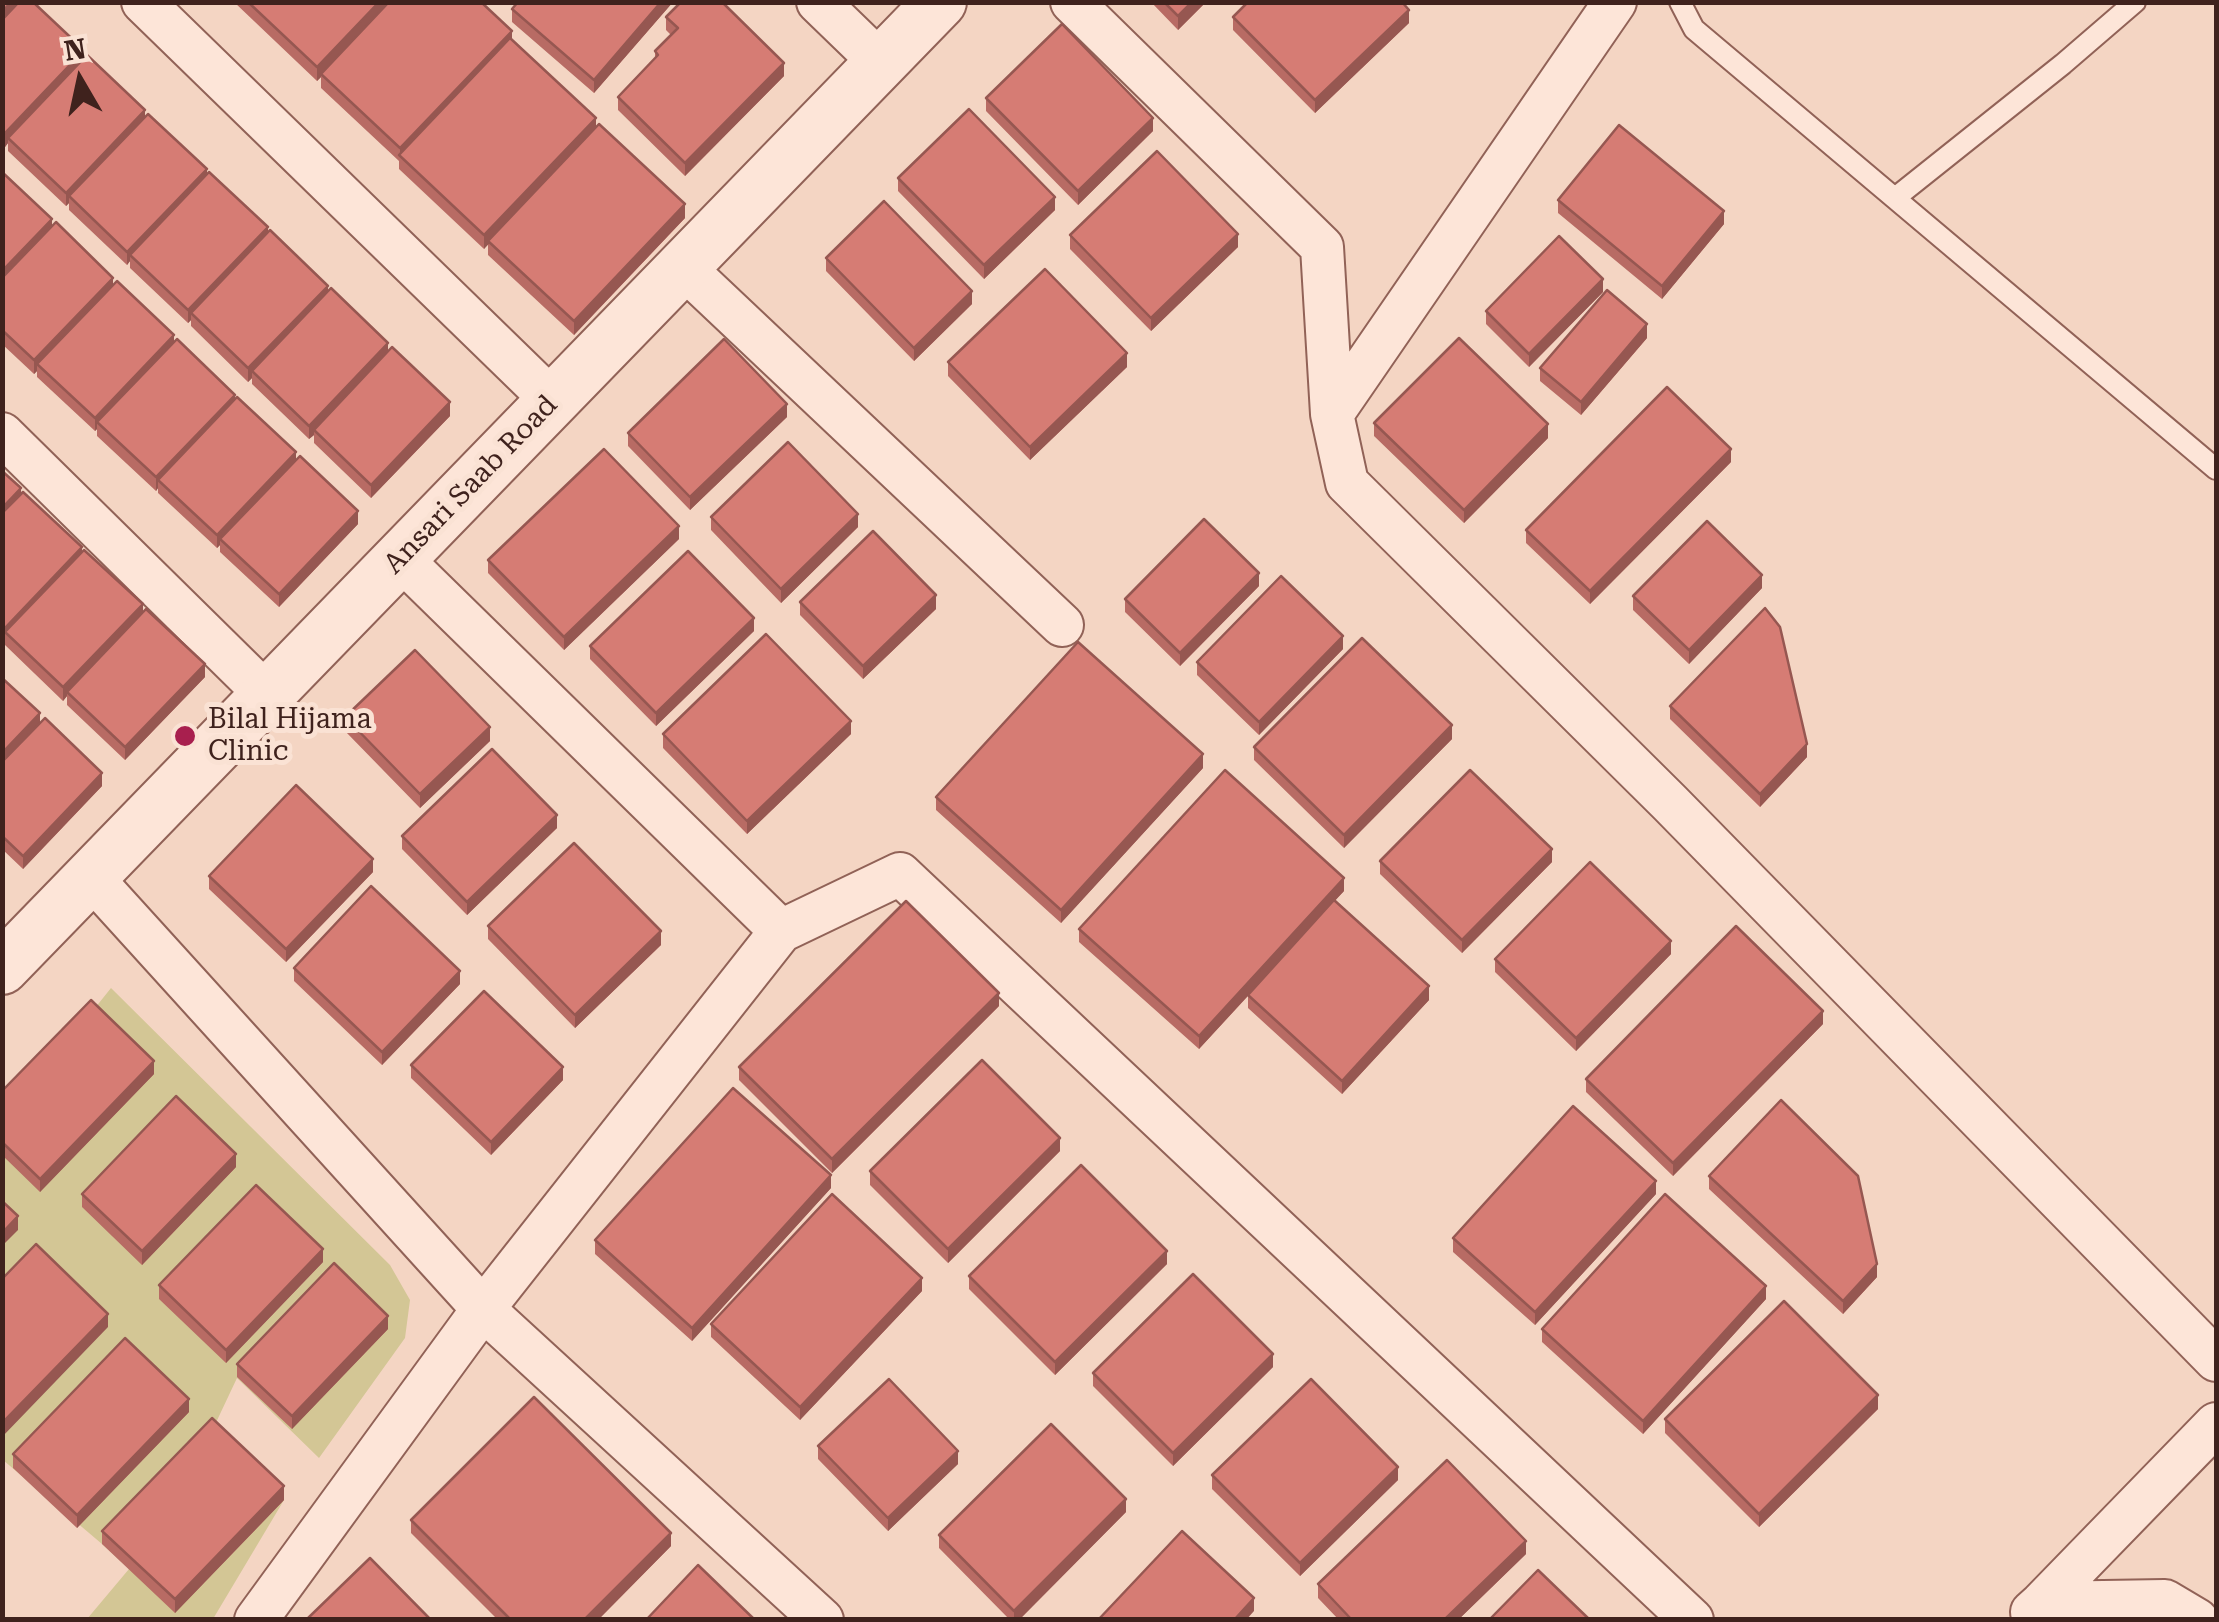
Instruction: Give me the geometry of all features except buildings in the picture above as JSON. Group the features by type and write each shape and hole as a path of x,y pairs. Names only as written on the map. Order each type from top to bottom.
{"street":[{"path":"144,2 553,401"},
{"path":"818,2 881,63"},
{"name":"Ansari Saab Road","path":"6,956 268,695 940,2"},
{"path":"1072,2 1322,247 1332,414 1347,483 1670,803 2216,1360"},
{"path":"1332,414 1616,2"},
{"path":"683,267 1062,624"},
{"path":"2,434 268,695"},
{"path":"400,558 781,931"},
{"path":"256,1620 483,1310 781,931 900,874 1692,1620"},
{"path":"90,876 483,1310 822,1620"},
{"path":"2033,1611 2216,1424"},
{"path":"2033,1611 2166,1601 2197,1620"}],"lane":[{"path":"1680,2 1694,29 2216,469"},
{"path":"1895,198 2135,2"}],"shaded area":[{"path":"111,988 390,1265 410,1300 405,1338 319,1458 237,1378 212,1431 284,1500 213,1619 87,1619 129,1569 3,1460 3,1097 91,1013"}],"place":[{"name":"Bilal Hijama Clinic","path":"185,736"}]}
